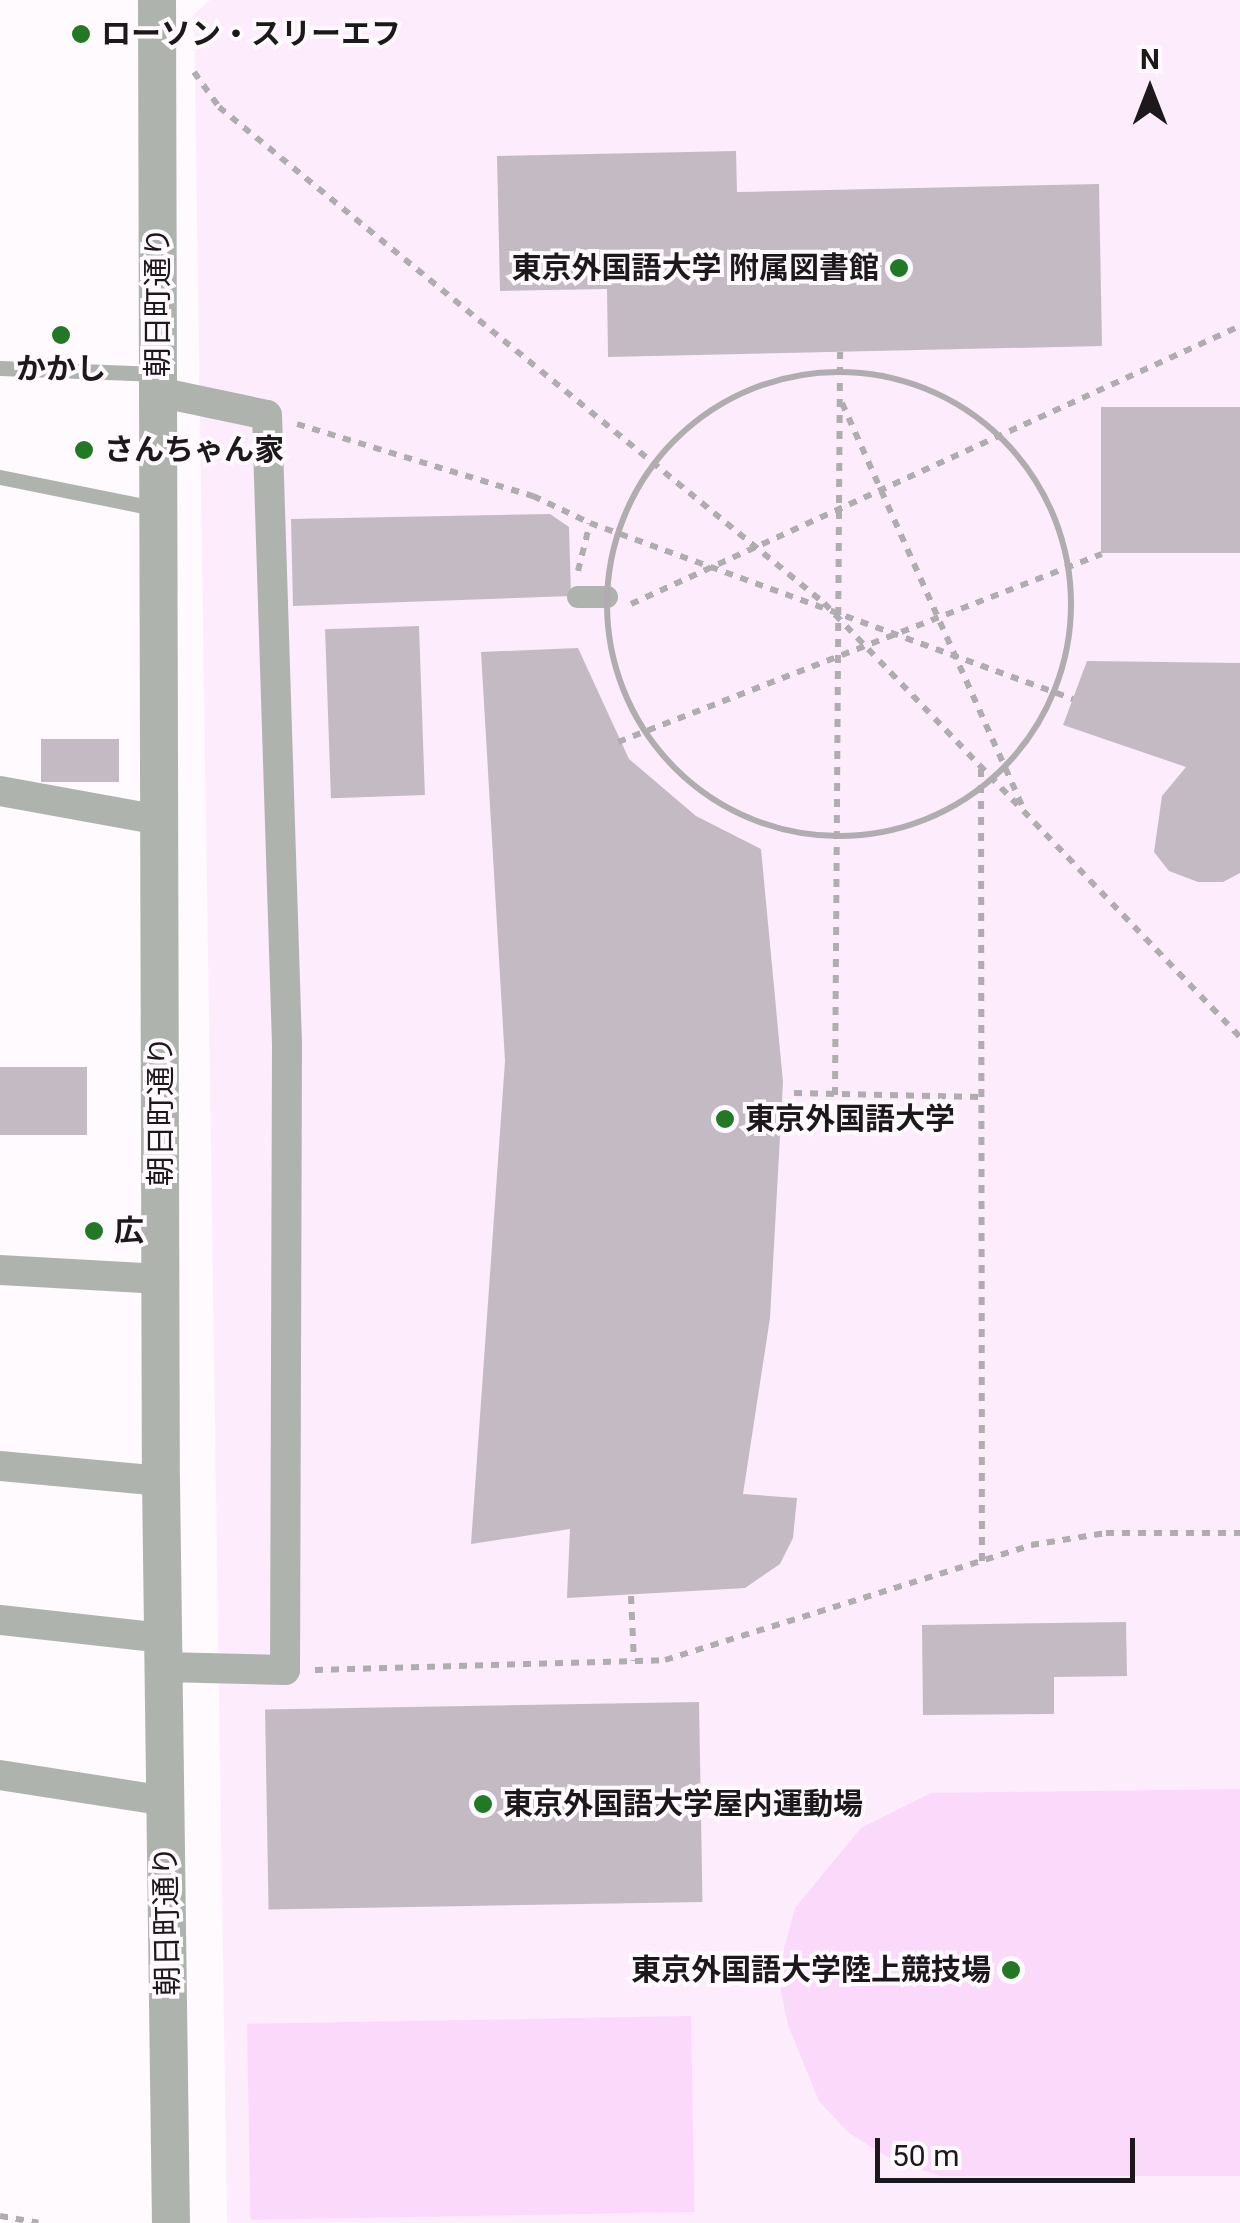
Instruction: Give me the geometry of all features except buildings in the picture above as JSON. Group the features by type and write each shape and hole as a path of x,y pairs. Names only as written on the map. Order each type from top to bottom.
{"street":[{"name":"朝日町通り","path":"157,0 161,1481 171,2223"},
{"path":"0,1620 164,1653 286,1670 287,1044 267,415 158,383"},
{"path":"578,597 607,596"},
{"path":"0,791 159,820"},
{"path":"0,1270 161,1279"},
{"path":"0,1466 161,1481"},
{"path":"0,1775 166,1800"}],"lane":[{"path":"0,368 158,383"},
{"path":"0,477 158,509"}],"path":[{"path":"190,67 219,106 835,615 1240,1037"},
{"path":"594,621 1240,326"},
{"path":"835,1094 835,615 840,352"},
{"path":"877,375 915,385 984,422 1037,481 1067,554 1070,632 1048,707 1001,770 971,796 900,828 821,835 745,816 680,773 653,744 625,692 608,636 607,596 617,538 640,484 692,425 760,386 798,376 877,375"},
{"path":"839,398 1026,814"},
{"path":"267,415 533,496 590,523 1073,699"},
{"path":"578,597 590,523"},
{"path":"618,742 1102,554"},
{"path":"980,768 982,1562"},
{"path":"794,1093 980,1097"},
{"path":"286,1670 664,1660 1031,1545 1106,1532 1240,1533"},
{"path":"631,1596 634,1661"},
{"path":"0,2216 38,2223"}],"shaded area":[{"name":"東京外国語大学","path":"210,0 1240,0 1240,2223 227,2223 194,14"},
{"name":"東京外国語大学陸上競技場","path":"1240,1789 1240,2176 940,2176 894,2161 849,2133 819,2101 788,2025 781,1991 784,1949 795,1908 861,1828 931,1793"},
{"path":"691,2016 694,2212 250,2220 247,2024"}],"place":[{"name":"ローソン・スリーエフ","path":"81,34"},
{"name":"東京外国語大学 附属図書館","path":"899,268"},
{"name":"かかし","path":"61,335"},
{"name":"さんちゃん家","path":"84,450"},
{"name":"東京外国語大学","path":"725,1119"},
{"name":"広","path":"94,1231"},
{"name":"東京外国語大学屋内運動場","path":"483,1804"},
{"name":"東京外国語大学陸上競技場","path":"1011,1970"}]}
